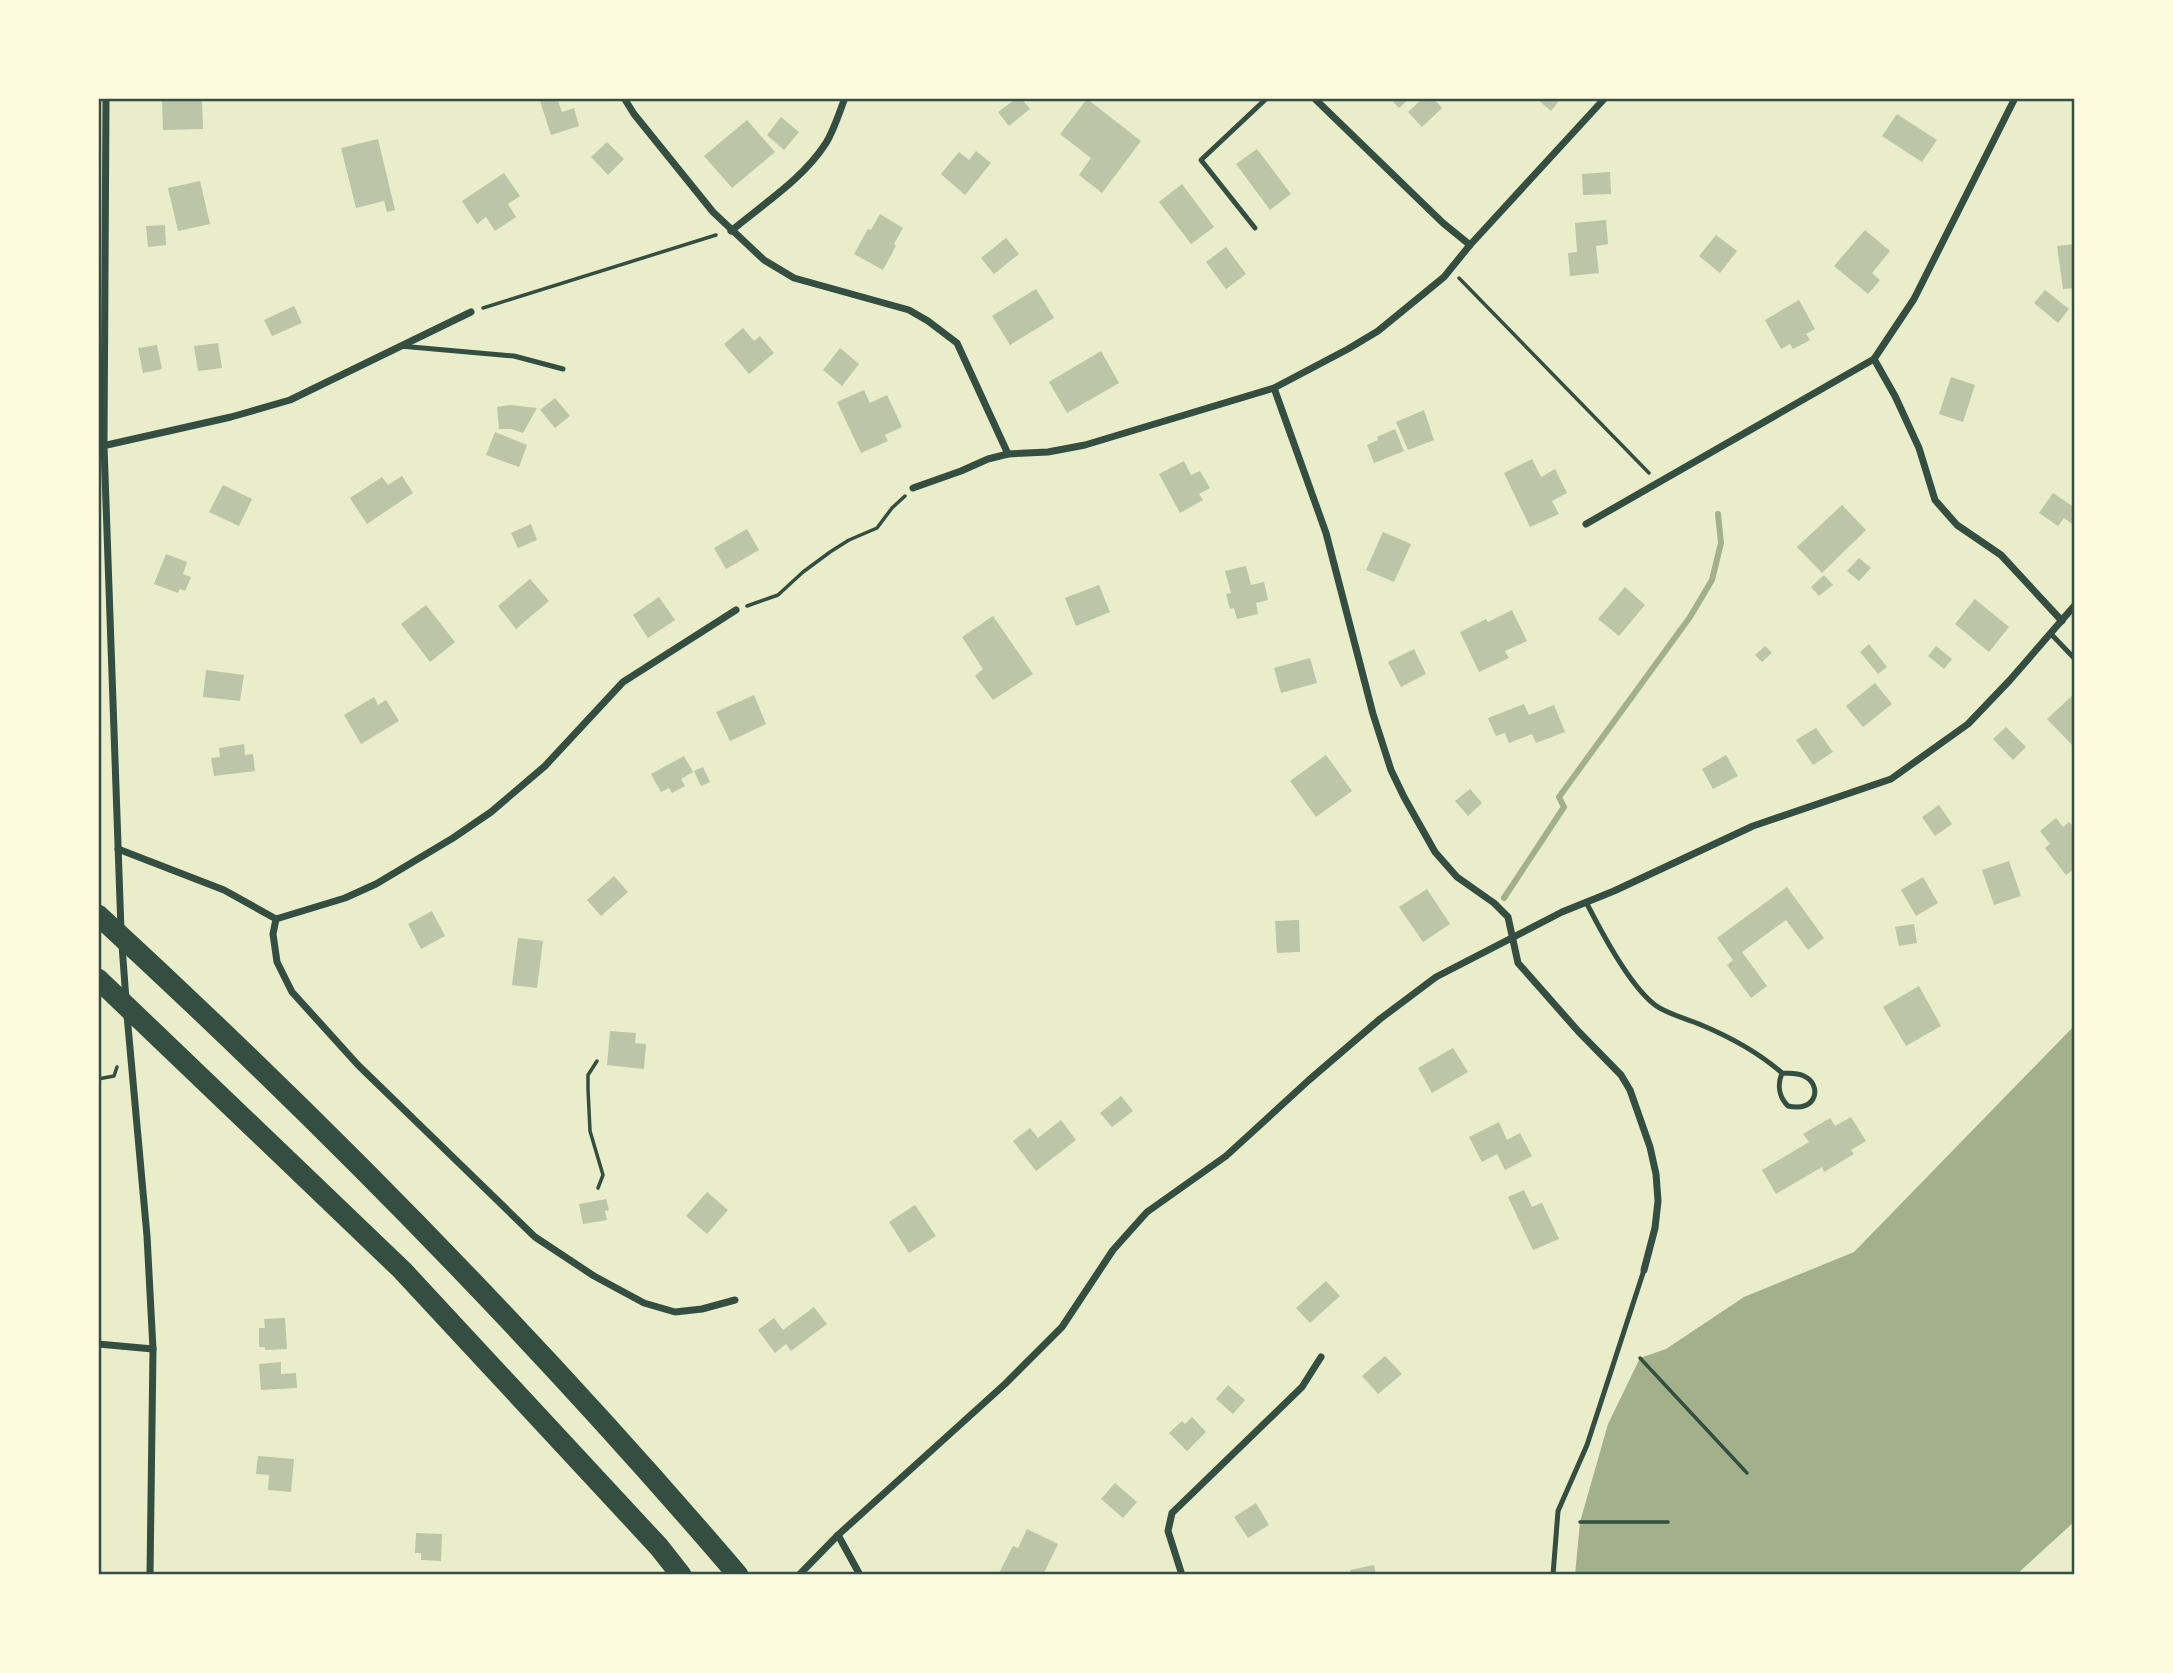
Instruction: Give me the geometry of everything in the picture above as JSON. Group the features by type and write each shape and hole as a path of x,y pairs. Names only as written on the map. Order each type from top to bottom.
{"highway":[{"path":"102,918 241,1048 466,1273 653,1476 738,1575"},
{"path":"98,979 402,1270 659,1547 681,1575"}],"street":[{"path":"106,98 101,446 119,915 147,1236 153,1349 150,1575"},
{"path":"624,98 731,231 764,260 794,278 909,310 957,343 1008,454"},
{"path":"731,231 796,177 819,152 827,141 845,98"},
{"path":"1314,98 1443,223 1470,245"},
{"path":"913,488 988,458 1008,454 1048,453 1085,445 1274,388 1378,331 1415,303 1450,270 1605,98"},
{"path":"1586,524 1874,359 1914,299 2015,98"},
{"path":"101,446 231,417 290,400 471,312"},
{"path":"1874,359 1919,448 1935,500 1957,525 2001,555 2062,621"},
{"path":"1274,388 1326,533 1373,714 1391,770 1404,797 1435,852 1457,877 1494,902 1508,917 1518,963 1621,1075 1629,1090 1650,1147 1656,1174 1658,1201 1655,1228 1644,1270"},
{"path":"799,1575 838,1535 1005,1384 1062,1327 1113,1250 1147,1212 1226,1156 1380,1019 1436,976 1586,902 1753,826 1891,779 1968,724 2075,605"},
{"path":"118,849 224,890 276,919 345,898 376,884 491,813 545,766 623,682 736,610"},
{"path":"276,919 273,934 276,962 292,992 358,1065 535,1237 594,1276 644,1303 675,1312 702,1309 735,1300"},
{"path":"98,1344 153,1349"},
{"path":"1182,1575 1168,1531 1172,1513 1302,1387 1321,1357"},
{"path":"838,1535 860,1575"}],"lane":[{"path":"1255,228 1201,160 1267,98"},
{"path":"399,346 514,356 563,369"},
{"path":"2051,634 2075,659"},
{"path":"1586,902 1602,933 1648,999 1660,1008 1731,1039 1765,1058 1782,1073 1803,1075 1814,1087 1815,1096 1812,1103 1805,1107 1788,1106 1781,1099 1779,1080 1782,1073"},
{"path":"1553,1575 1558,1511 1587,1445 1644,1270"}],"path":[{"path":"471,312 731,231"},
{"path":"1450,270 1658,482"},
{"path":"736,610 778,594 830,552 877,528 892,508 913,488"},
{"path":"597,1061 588,1074 588,1089 590,1131 602,1164 603,1175 598,1188"},
{"path":"1640,1359 1746,1473"},
{"path":"1580,1522 1668,1522"}],"shaded area":[{"path":"2075,1025 2075,1521 2016,1575 1575,1575 1580,1522 1608,1424 1640,1358 1666,1349 1744,1297 1854,1252"}],"building":[{"path":"539,98 557,98 562,112 574,108 579,126 551,135"},
{"path":"1021,98 1030,109 1009,126 998,112"},
{"path":"1390,98 1410,98 1399,108"},
{"path":"1423,98 1433,98 1442,108 1422,127 1408,112"},
{"path":"1536,98 1561,98 1551,111"},
{"path":"202,99 203,129 163,130 162,100"},
{"path":"1087,99 1141,141 1102,193 1079,175 1091,158 1060,134"},
{"path":"1897,114 1937,140 1922,162 1882,136"},
{"path":"781,117 799,132 784,150 767,135"},
{"path":"747,120 775,152 732,188 704,156"},
{"path":"378,139 395,210 387,212 384,201 356,208 341,148"},
{"path":"607,142 624,159 608,175 591,157"},
{"path":"1257,149 1291,194 1270,210 1236,164"},
{"path":"976,151 991,163 965,195 941,174 959,152 969,160"},
{"path":"1610,172 1611,194 1583,195 1582,174"},
{"path":"504,173 520,196 508,204 516,217 495,231 486,217 477,224 462,201"},
{"path":"200,181 210,224 178,231 168,188"},
{"path":"1182,184 1214,227 1191,244 1159,202"},
{"path":"880,214 903,228 883,270 854,254"},
{"path":"1606,220 1608,244 1596,246 1599,273 1570,276 1568,253 1577,252 1575,223"},
{"path":"165,225 166,245 148,247 146,226"},
{"path":"1865,230 1890,251 1872,273 1880,280 1868,294 1834,266"},
{"path":"1716,235 1737,251 1720,273 1699,256"},
{"path":"1006,238 1019,254 994,274 981,258"},
{"path":"2075,244 2075,288 2063,289 2057,246"},
{"path":"1226,247 1246,274 1226,289 1206,262"},
{"path":"1036,289 1054,318 1010,345 992,316"},
{"path":"2045,290 2069,309 2058,323 2034,303"},
{"path":"1799,300 1815,329 1806,334 1810,340 1793,349 1790,344 1781,349 1765,320"},
{"path":"294,306 302,323 272,336 264,320"},
{"path":"743,328 754,341 760,336 774,353 749,374 724,344"},
{"path":"218,343 222,368 198,371 194,346"},
{"path":"157,345 162,369 143,373 138,348"},
{"path":"840,348 859,364 842,386 823,370"},
{"path":"1101,351 1119,383 1067,413 1049,382"},
{"path":"1951,377 1975,385 1963,422 1939,414"},
{"path":"864,390 870,403 887,395 902,427 885,435 888,441 861,453 837,402"},
{"path":"555,398 570,416 555,428 540,410"},
{"path":"510,405 537,408 523,433 499,429 497,407"},
{"path":"1424,410 1434,440 1408,450 1396,422"},
{"path":"1395,429 1404,451 1374,463 1367,445"},
{"path":"495,432 527,445 519,467 486,455"},
{"path":"1532,459 1541,477 1555,469 1567,493 1552,501 1559,514 1530,527 1504,473"},
{"path":"1184,461 1191,475 1200,471 1210,488 1199,494 1203,500 1180,513 1159,474"},
{"path":"402,476 413,493 367,524 350,498 382,477 388,485"},
{"path":"223,485 252,499 239,526 209,512"},
{"path":"2053,493 2075,508 2075,526 2064,518 2058,526 2039,513"},
{"path":"1842,505 1866,530 1822,573 1797,547"},
{"path":"531,524 537,540 518,548 511,533"},
{"path":"747,529 759,550 726,569 714,548"},
{"path":"1383,532 1411,544 1394,582 1366,570"},
{"path":"166,554 187,562 183,574 191,577 185,591 180,589 178,593 154,584"},
{"path":"1859,558 1871,568 1859,581 1847,571"},
{"path":"1246,566 1251,585 1264,582 1268,600 1256,603 1258,614 1237,619 1234,608 1230,609 1226,594 1231,593 1225,571"},
{"path":"1824,575 1833,585 1819,596 1811,587"},
{"path":"530,579 549,601 516,629 498,606"},
{"path":"1099,585 1110,612 1076,626 1065,598"},
{"path":"1625,587 1645,605 1619,636 1598,619"},
{"path":"659,597 675,620 648,638 633,615"},
{"path":"1975,599 2009,627 1989,652 1955,624"},
{"path":"426,605 455,642 430,662 401,624"},
{"path":"1512,610 1527,641 1505,651 1509,658 1479,672 1460,632"},
{"path":"993,616 1033,674 993,700 975,676 983,669 962,637"},
{"path":"1869,644 1887,667 1878,674 1860,652"},
{"path":"1765,646 1772,653 1762,662 1755,655"},
{"path":"1936,646 1952,659 1944,669 1928,656"},
{"path":"1414,649 1426,674 1401,687 1388,662"},
{"path":"1310,658 1317,683 1281,693 1274,668"},
{"path":"206,670 244,675 240,701 203,697"},
{"path":"1875,683 1892,704 1863,727 1846,706"},
{"path":"2075,693 2075,745 2073,746 2047,719"},
{"path":"754,695 766,724 730,741 716,712"},
{"path":"374,697 378,705 386,700 399,721 361,744 344,715"},
{"path":"1524,704 1529,715 1554,705 1565,732 1536,743 1532,734 1509,743 1505,733 1496,736 1488,718"},
{"path":"2006,727 2026,747 2013,760 1993,739"},
{"path":"1816,728 1833,752 1813,765 1796,740"},
{"path":"244,744 245,755 253,754 255,771 214,776 211,758 220,757 219,748"},
{"path":"1326,755 1352,791 1316,817 1290,781"},
{"path":"1726,755 1738,776 1713,789 1702,769"},
{"path":"684,756 693,772 681,779 685,786 672,793 669,788 661,792 651,774"},
{"path":"703,767 710,782 701,786 694,771"},
{"path":"1470,789 1482,803 1468,816 1455,801"},
{"path":"1939,805 1952,824 1935,836 1922,817"},
{"path":"2056,818 2063,827 2069,822 2075,829 2075,868 2066,875 2045,848 2050,844 2040,831"},
{"path":"2009,861 2021,896 1994,905 1982,870"},
{"path":"614,876 628,892 601,916 587,900"},
{"path":"1923,877 1938,903 1916,916 1901,890"},
{"path":"1787,887 1824,938 1808,950 1786,920 1742,952 1767,986 1751,998 1727,965 1733,960 1717,938"},
{"path":"1427,889 1450,924 1423,942 1399,907"},
{"path":"432,911 445,936 421,949 408,924"},
{"path":"1299,920 1300,952 1277,953 1275,921"},
{"path":"1914,924 1917,943 1899,946 1895,927"},
{"path":"518,938 543,941 537,988 512,985"},
{"path":"1919,986 1941,1026 1906,1046 1883,1007"},
{"path":"610,1031 636,1033 635,1043 646,1044 644,1069 607,1065"},
{"path":"1453,1048 1468,1072 1432,1093 1418,1068"},
{"path":"1121,1096 1133,1111 1112,1127 1100,1113"},
{"path":"1851,1117 1866,1141 1851,1150 1854,1154 1824,1172 1822,1167 1776,1194 1762,1170 1809,1142 1803,1134 1830,1118 1835,1126"},
{"path":"1061,1120 1076,1140 1036,1171 1013,1141 1030,1128 1038,1138"},
{"path":"1499,1122 1507,1140 1520,1133 1532,1156 1505,1170 1497,1154 1482,1162 1469,1137"},
{"path":"1524,1190 1532,1207 1542,1203 1559,1239 1533,1250 1508,1197"},
{"path":"707,1192 728,1210 707,1234 686,1216"},
{"path":"606,1199 609,1210 605,1211 607,1220 583,1224 579,1204"},
{"path":"915,1205 936,1236 909,1253 889,1222"},
{"path":"1326,1281 1340,1296 1310,1323 1296,1308"},
{"path":"814,1307 827,1324 791,1351 786,1344 775,1353 758,1330 774,1318 783,1330"},
{"path":"285,1318 287,1349 265,1350 265,1347 259,1347 259,1328 265,1328 264,1319"},
{"path":"1385,1356 1402,1374 1378,1394 1362,1376"},
{"path":"281,1362 281,1374 296,1373 297,1388 261,1390 259,1364"},
{"path":"1228,1385 1245,1400 1233,1414 1216,1399"},
{"path":"1192,1417 1206,1432 1187,1451 1169,1433 1182,1421 1185,1424"},
{"path":"258,1456 294,1459 291,1492 268,1490 269,1475 256,1474"},
{"path":"1115,1483 1137,1502 1123,1518 1101,1499"},
{"path":"1256,1503 1269,1525 1248,1538 1234,1517"},
{"path":"1027,1529 1058,1544 1043,1575 998,1575 1013,1546 1018,1548"},
{"path":"416,1533 442,1534 441,1561 421,1560 421,1553 415,1553"},
{"path":"1374,1565 1376,1575 1351,1575 1350,1570"}],"waterway":[{"path":"1504,898 1564,807 1559,797 1690,617 1712,580 1721,543 1718,514"}]}
